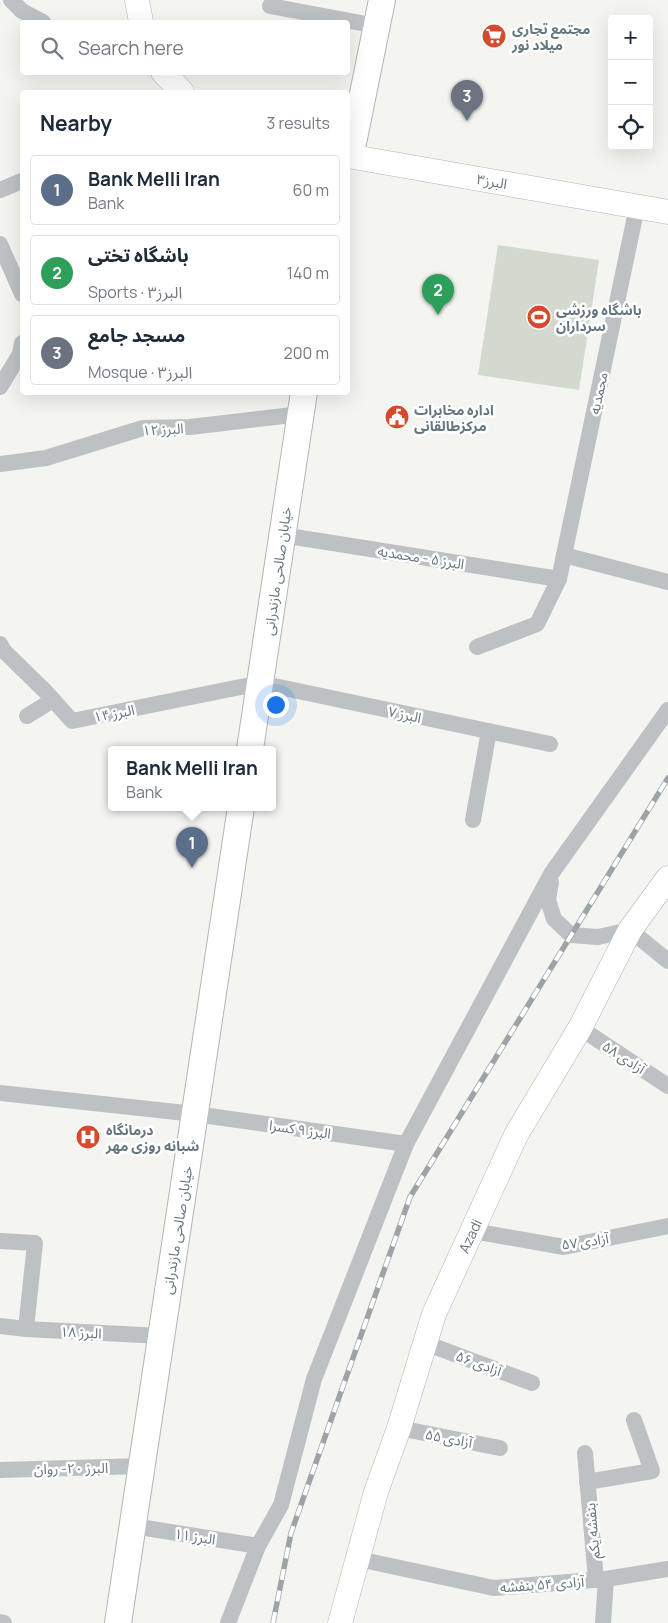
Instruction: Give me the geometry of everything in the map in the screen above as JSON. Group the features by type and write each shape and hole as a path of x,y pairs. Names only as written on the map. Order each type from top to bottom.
{"main road":[{"path":"137,0 141,20"},
{"path":"350,147 354,143 382,0"},
{"path":"350,90 363,11"},
{"path":"166,75 180,90"},
{"name":"البرز۳","path":"350,156 636,207 667,208"},
{"name":"خیابان صالحی مازندرانی","path":"250,746 302,403"},
{"name":"خیابان صالحی مازندرانی","path":"118,1623 241,811"},
{"name":"Azadi","path":"340,1623 376,1492 399,1428 434,1314 516,1134 580,1028 630,930 668,878"}],"street":[{"path":"16,5 40,20"},
{"path":"270,6 363,11"},
{"path":"0,190 20,181"},
{"path":"0,197 0,206"},
{"name":"محمدیه","path":"477,647 537,624 559,579 636,207"},
{"path":"0,244 20,289"},
{"path":"0,387 20,354"},
{"name":"البرز ۱۲","path":"0,464 46,458 143,428 190,427 302,403"},
{"name":"البرز ۵ - محمدیه","path":"282,535 559,579"},
{"path":"564,555 668,582"},
{"name":"البرز ۱۴","path":"0,644 4,651 53,700 73,728 260,683"},
{"name":"البرز ۷","path":"260,683 550,744"},
{"path":"27,716 53,700"},
{"path":"228,1623 258,1546 281,1505 314,1379 406,1144 552,874 668,710"},
{"path":"473,820 489,731"},
{"path":"552,874 548,900 554,919 571,935 598,937 630,930 668,961"},
{"name":"آزادی ۵۸","path":"580,1028 668,1086"},
{"name":"البرز ۹ کسرا","path":"0,1093 195,1114 406,1144"},
{"name":"آزادی ۵۷","path":"472,1230 564,1247 668,1226"},
{"path":"0,1241 35,1243 26,1329"},
{"name":"البرز ۱۸","path":"0,1326 161,1336"},
{"name":"آزادی ۵۶","path":"425,1343 532,1383"},
{"path":"587,1482 652,1471 634,1420"},
{"name":"آزادی ۵۵","path":"399,1428 500,1448"},
{"name":"بنفشه یکم","path":"585,1454 587,1482 601,1580 603,1623"},
{"name":"البرز ۲۰- روان","path":"0,1470 142,1466"},
{"name":"البرز ۱۱","path":"133,1526 258,1546"},
{"name":"آزادی ۵۴ بنفشه","path":"358,1559 494,1588 601,1580 668,1569"}],"shaded area":[{"name":"باشگاه ورزشی سرداران","path":"498,245 599,260 579,390 478,375"}],"railway":[{"path":"273,1623 291,1533 410,1197 668,778"}],"place":[{"name":"مجتمع تجاری میلاد نور","path":"494,36"},
{"name":"مسجد جامع","path":"467,121"},
{"name":"باشگاه تختی","path":"438,315"},
{"name":"باشگاه ورزشی سرداران","path":"539,317"},
{"name":"اداره مخابرات مرکزطالقانی","path":"397,417"},
{"name":"Bank Melli Iran","path":"192,868"},
{"name":"درمانگاه شبانه روزی مهر","path":"88,1137"}]}
